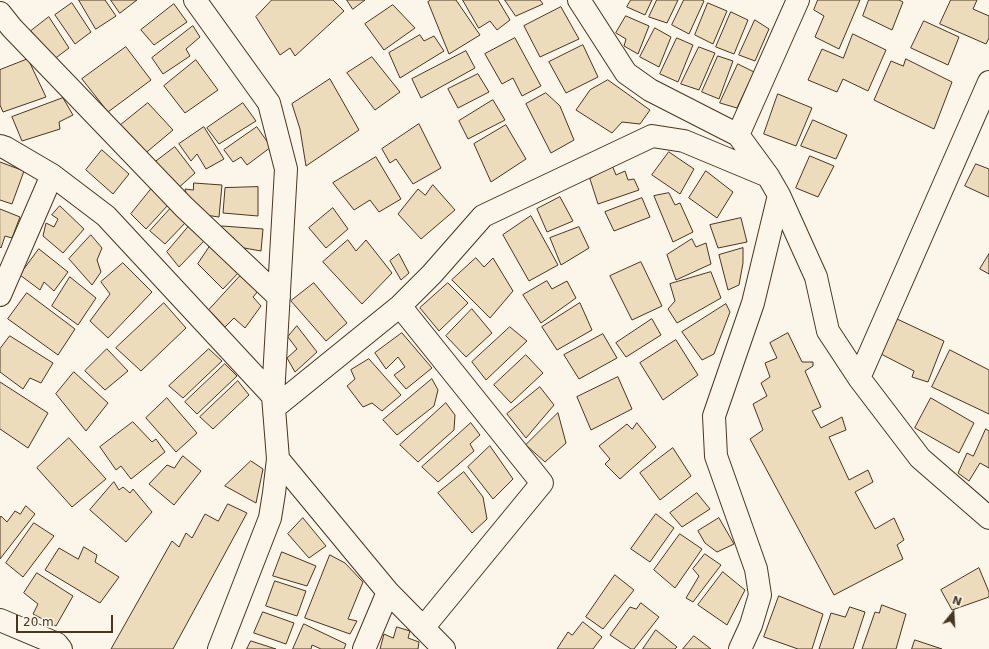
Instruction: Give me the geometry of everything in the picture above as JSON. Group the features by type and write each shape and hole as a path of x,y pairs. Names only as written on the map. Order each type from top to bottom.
{"street":[{"path":"195,0 269,103 286,169 274,402 278,459 270,518 219,649"},
{"path":"578,0 626,73 650,90 738,135 768,176 779,195 816,277 828,331 858,378 920,458 989,518"},
{"path":"738,135 798,0"},
{"path":"0,13 12,28 184,207 279,297"},
{"path":"858,378 989,82"},
{"path":"274,402 400,306 432,274 483,216 652,136 684,141 768,176"},
{"path":"0,146 52,175 106,216 274,402"},
{"path":"0,295 52,175"},
{"path":"740,649 751,625 760,595 756,569 716,456 714,416 753,303 779,195"},
{"path":"400,306 542,483 423,628"},
{"path":"278,459 388,592 444,649"},
{"path":"364,649 388,592"},
{"path":"0,620 57,644 61,649"}],"building":[{"path":"79,0 105,0 116,16 96,29"},
{"path":"111,0 137,0 120,13"},
{"path":"272,0 333,0 344,11 295,56 290,48 280,55 256,17"},
{"path":"347,0 365,0 353,9"},
{"path":"431,0 456,0 480,35 449,54 428,2"},
{"path":"463,0 498,0 510,20 497,30 490,21 479,28"},
{"path":"505,0 540,0 543,4 516,16"},
{"path":"631,0 652,0 645,15 627,7"},
{"path":"657,0 678,0 667,23 649,17"},
{"path":"684,0 704,1 689,34 672,25"},
{"path":"818,0 860,0 839,49 815,37 824,16 814,10"},
{"path":"869,0 899,0 903,2 892,30 863,16"},
{"path":"951,0 977,0 973,9 989,16 989,38 986,44 940,24"},
{"path":"72,3 91,32 75,44 55,15"},
{"path":"708,3 727,11 713,44 695,35"},
{"path":"174,4 187,22 154,45 141,30"},
{"path":"393,5 415,28 384,50 365,24"},
{"path":"561,7 579,39 540,57 524,26"},
{"path":"731,12 748,20 734,54 716,47"},
{"path":"626,16 649,26 638,54 624,46 626,39 616,33"},
{"path":"49,17 69,48 53,60 31,31"},
{"path":"755,20 769,29 755,61 739,55"},
{"path":"924,21 959,37 948,65 911,48"},
{"path":"193,26 200,37 186,49 190,56 163,74 152,58"},
{"path":"655,28 671,37 659,67 640,57"},
{"path":"853,34 886,50 868,91 843,79 837,92 808,80 822,49 843,58"},
{"path":"420,35 424,41 434,36 444,51 400,78 389,53"},
{"path":"515,38 541,86 522,96 513,78 502,84 485,54"},
{"path":"677,38 693,45 678,82 660,74"},
{"path":"583,45 598,77 566,93 549,62"},
{"path":"126,47 151,80 108,112 82,79"},
{"path":"699,47 715,53 699,90 681,84"},
{"path":"466,51 475,68 421,98 412,79"},
{"path":"718,56 733,61 719,99 702,92"},
{"path":"372,57 400,92 375,110 347,73"},
{"path":"28,59 46,97 3,112 0,105 0,70"},
{"path":"906,59 952,82 934,129 874,100 891,61 903,66"},
{"path":"196,60 218,90 185,113 164,86"},
{"path":"738,64 754,72 737,108 720,103"},
{"path":"478,74 489,92 458,108 448,89"},
{"path":"330,79 359,130 306,166 300,129 292,104"},
{"path":"608,80 650,110 640,124 622,122 612,133 576,110 590,90"},
{"path":"546,93 560,106 574,140 551,153 526,104"},
{"path":"778,94 812,108 796,146 764,134"},
{"path":"63,98 73,115 59,122 60,129 22,141 12,117"},
{"path":"493,100 505,120 468,139 459,121"},
{"path":"148,103 173,130 142,156 117,128"},
{"path":"243,103 256,121 219,144 207,128"},
{"path":"813,120 847,135 836,159 801,146"},
{"path":"419,124 441,168 413,184 396,159 390,163 382,149"},
{"path":"506,125 526,159 491,182 474,144"},
{"path":"204,127 224,159 206,169 197,154 191,161 179,144"},
{"path":"257,127 271,147 247,165 241,157 233,162 224,150"},
{"path":"175,147 195,173 176,190 150,166"},
{"path":"102,150 129,174 113,194 86,170"},
{"path":"669,152 694,169 680,194 652,175"},
{"path":"810,156 834,166 818,197 796,188"},
{"path":"376,157 401,199 379,212 370,200 354,210 333,183"},
{"path":"0,162 24,171 12,204 0,200"},
{"path":"976,164 989,169 989,197 965,186"},
{"path":"612,165 616,175 625,171 628,180 634,179 639,190 598,204 590,179"},
{"path":"706,171 733,192 717,218 689,198"},
{"path":"194,183 222,185 219,217 198,214 189,205 185,189 193,190"},
{"path":"433,185 455,210 421,239 398,214 418,189 425,195"},
{"path":"258,187 258,216 223,213 225,188"},
{"path":"152,188 168,205 146,229 131,214"},
{"path":"669,193 675,205 680,203 693,232 673,242 654,196"},
{"path":"560,197 573,221 547,232 537,209"},
{"path":"642,198 650,217 614,231 605,212"},
{"path":"60,206 84,229 63,253 43,236 46,223 54,227 58,219 52,215"},
{"path":"333,208 348,229 326,248 309,228"},
{"path":"0,209 20,217 12,238 5,236 1,248 0,247"},
{"path":"170,209 185,223 165,244 150,231"},
{"path":"531,216 558,265 529,281 503,235"},
{"path":"741,218 747,242 718,248 710,225"},
{"path":"189,226 204,241 179,267 167,252"},
{"path":"222,226 263,229 261,251 233,246 234,238 221,236"},
{"path":"579,227 589,248 561,265 550,238"},
{"path":"91,235 102,248 97,260 101,272 92,285 69,259"},
{"path":"692,239 696,247 706,243 711,264 676,280 667,255"},
{"path":"348,240 356,251 366,240 392,273 362,304 323,262"},
{"path":"212,243 240,271 223,289 198,264"},
{"path":"743,248 743,263 739,285 728,290 719,255"},
{"path":"39,249 68,272 54,291 44,282 40,290 20,275"},
{"path":"399,254 409,273 401,280 390,261"},
{"path":"989,254 989,274 980,269"},
{"path":"476,258 484,267 493,258 513,291 490,318 452,280"},
{"path":"641,262 662,306 632,320 610,276"},
{"path":"123,263 152,292 108,338 90,321 110,294 101,282"},
{"path":"711,272 721,298 677,323 668,309 675,301 670,284"},
{"path":"242,274 259,290 253,297 261,306 245,328 234,318 225,327 209,310"},
{"path":"70,277 96,298 78,325 52,306"},
{"path":"547,281 552,289 567,281 576,298 541,323 523,295"},
{"path":"314,283 347,323 326,341 291,301"},
{"path":"448,283 468,303 439,331 420,308"},
{"path":"27,293 75,329 58,355 8,319"},
{"path":"164,303 186,328 141,371 116,348"},
{"path":"580,303 592,330 557,350 542,327"},
{"path":"726,304 730,312 714,354 702,360 682,332"},
{"path":"472,309 492,333 466,357 446,336"},
{"path":"652,319 661,335 626,357 616,343"},
{"path":"897,319 944,341 928,382 912,377 914,371 881,354"},
{"path":"297,326 317,352 295,372 287,358 297,349 288,337"},
{"path":"510,327 527,341 486,380 472,362"},
{"path":"402,333 432,368 406,389 394,375 405,367 398,357 386,369 375,353"},
{"path":"788,333 802,362 813,362 813,366 805,371 821,407 812,411 821,428 842,417 846,430 829,437 849,480 868,470 873,482 855,492 875,529 894,518 904,540 897,545 903,559 834,595 750,439 763,430 753,404 767,396 761,383 770,377 765,363 777,358 770,343"},
{"path":"603,334 617,358 579,379 564,355"},
{"path":"10,336 53,363 41,383 30,378 23,389 0,372 0,349"},
{"path":"676,340 698,375 663,400 640,363"},
{"path":"107,349 128,371 105,390 85,371"},
{"path":"209,349 222,361 183,398 169,386"},
{"path":"950,350 989,370 989,414 932,387"},
{"path":"526,355 543,373 511,403 494,385"},
{"path":"369,359 401,395 382,411 372,403 363,407 347,386 355,379 351,370"},
{"path":"225,364 237,376 197,414 185,402"},
{"path":"74,372 108,403 86,431 56,394"},
{"path":"618,377 632,409 591,430 577,397"},
{"path":"432,379 438,390 434,406 397,435 383,420"},
{"path":"238,381 249,395 213,429 200,417"},
{"path":"0,382 48,413 28,448 0,429"},
{"path":"540,387 554,405 526,438 507,414"},
{"path":"167,398 197,433 176,452 146,418"},
{"path":"931,398 974,423 959,453 915,428"},
{"path":"446,403 455,415 454,430 418,462 400,445"},
{"path":"558,413 566,443 545,462 526,445"},
{"path":"133,422 152,442 156,439 165,452 131,479 121,466 116,470 100,447"},
{"path":"471,423 480,435 470,444 474,451 438,482 422,467"},
{"path":"637,423 656,447 620,479 605,464 610,459 599,446 627,424 632,429"},
{"path":"986,429 989,431 989,468 980,463 969,481 958,473 967,453 973,456"},
{"path":"69,438 106,479 72,507 37,468"},
{"path":"490,446 513,479 493,499 468,467"},
{"path":"673,448 691,476 660,500 640,473"},
{"path":"183,456 201,471 174,505 149,484 167,465 174,468"},
{"path":"251,461 263,469 256,503 225,486"},
{"path":"464,472 483,497 487,519 472,533 438,493"},
{"path":"114,482 119,490 123,487 130,493 133,489 152,512 126,542 90,510"},
{"path":"697,493 710,509 682,527 670,513"},
{"path":"228,504 247,513 173,649 111,649 172,541 179,547 186,533 192,538 205,514 218,521"},
{"path":"26,506 35,514 0,559 0,518 1,516 7,522 15,511 20,514"},
{"path":"656,514 674,528 650,562 631,549"},
{"path":"303,518 326,546 309,558 288,534"},
{"path":"719,518 734,544 717,552 705,543 698,531"},
{"path":"34,523 54,536 23,577 6,563"},
{"path":"680,534 702,549 675,588 654,570"},
{"path":"84,547 97,555 95,562 119,577 100,603 45,570 59,548 78,559"},
{"path":"282,552 316,566 307,586 273,576"},
{"path":"705,554 721,565 693,602 686,598 699,576 693,569"},
{"path":"330,555 345,563 363,582 348,619 357,621 350,634 305,618"},
{"path":"979,568 989,592 989,597 952,610 941,590"},
{"path":"723,572 745,590 727,625 698,605"},
{"path":"37,573 73,596 56,626 33,614 38,604 24,593"},
{"path":"615,575 634,590 603,629 586,617"},
{"path":"275,581 306,591 297,616 266,606"},
{"path":"779,596 823,614 812,649 798,649 764,637"},
{"path":"641,603 659,617 634,649 631,649 610,635 630,607 636,609"},
{"path":"882,605 906,614 896,649 862,649 875,612 879,613"},
{"path":"850,607 865,612 853,649 819,649 831,613 845,617"},
{"path":"263,612 294,623 286,644 254,633"},
{"path":"583,622 602,637 593,649 557,649 568,632 572,635"},
{"path":"304,624 346,644 344,649 321,649 312,645 311,649 293,649"},
{"path":"397,627 410,631 408,638 419,642 418,649 380,649 384,634 393,638"},
{"path":"656,630 677,647 675,649 643,649"},
{"path":"694,636 711,649 683,649"},
{"path":"915,640 942,649 912,649"},
{"path":"251,641 276,649 247,649"}]}
